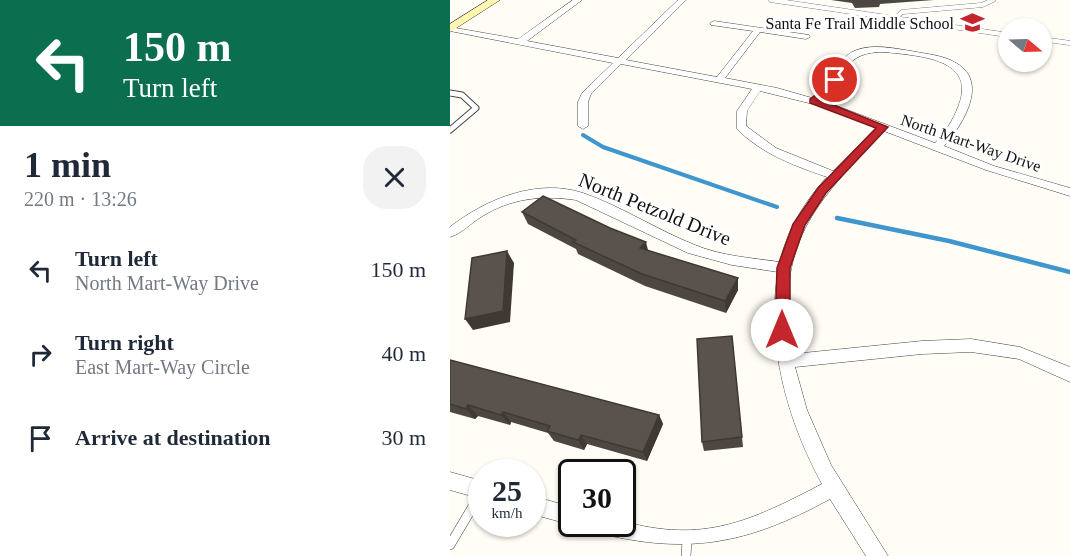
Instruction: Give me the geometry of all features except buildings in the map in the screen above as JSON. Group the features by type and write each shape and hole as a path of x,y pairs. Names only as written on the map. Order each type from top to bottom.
{"main road":[{"path":"450,29 495,0"}],"street":[{"path":"519,43 578,0"},
{"path":"583,126 583,102 587,93 682,0"},
{"path":"714,23 806,37"},
{"name":"North Mart-Way Drive","path":"450,29 720,79 814,101 990,168 1070,192"},
{"path":"720,79 758,30"},
{"path":"814,101 826,92 848,58 855,54 883,50 942,60 956,66 965,75 967,86 964,106 956,125 937,147"},
{"path":"758,87 742,111 741,127 749,137 762,145 836,176"},
{"path":"878,556 832,488 799,415 785,361 782,330 784,268 799,224 810,205 882,127"},
{"name":"North Petzold Drive","path":"450,233 482,209 508,198 535,193 560,193 579,196 693,250 732,260 784,268"},
{"path":"785,361 834,358 957,344 1012,351 1034,358 1070,375"},
{"path":"450,481 468,486"},
{"path":"636,534 687,549 741,532 832,488"}],"lane":[{"path":"771,0 998,34"},
{"path":"895,19 902,12 982,5 993,0"},
{"path":"1052,41 1070,44"},
{"path":"450,93 462,95 476,108 450,130"},
{"path":"450,545 468,514"}],"waterway":[{"path":"583,135 603,147 777,207"},
{"path":"837,218 949,241 1070,272"}],"place":[{"name":"Santa Fe Trail Middle School","path":"972,23"}],"route":[{"path":"782,330 784,268 799,224 822,190 882,127 814,101 826,92 835,80"}]}
